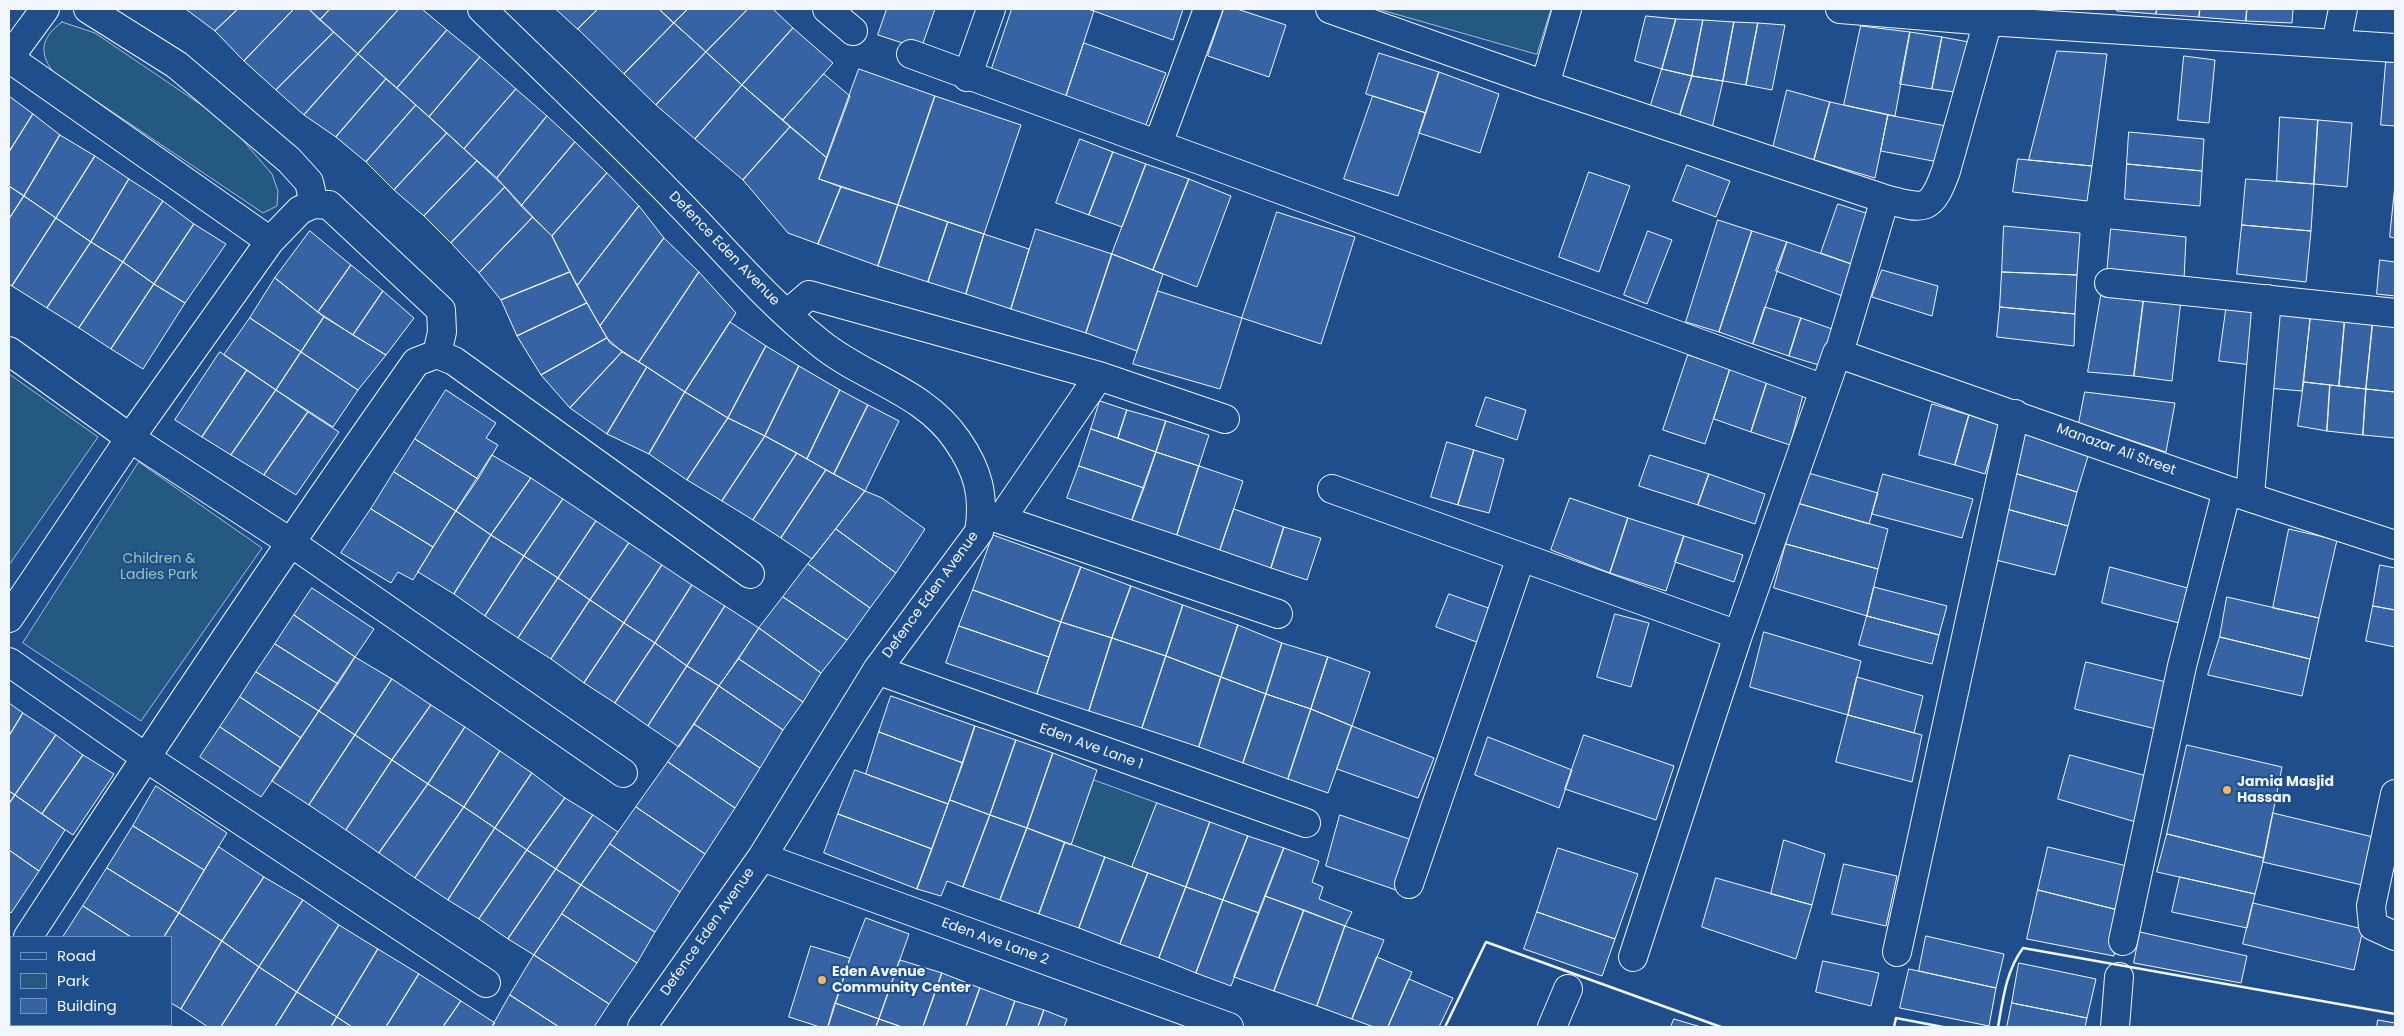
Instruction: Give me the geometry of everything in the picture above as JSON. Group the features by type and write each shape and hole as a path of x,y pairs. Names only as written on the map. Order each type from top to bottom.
{"street":[{"path":"45,9 9,58 270,241"},
{"path":"88,9 177,65 289,160 309,182 314,204"},
{"name":"Defence Eden Avenue","path":"482,9 633,156 786,314 820,344 846,361 891,384 923,405 942,423 957,440 979,480 992,516 877,670 762,857 642,1027"},
{"path":"827,9 852,31"},
{"path":"967,76 991,9"},
{"path":"1158,144 1208,9"},
{"path":"1330,9 1545,85 1885,199 1914,207 1928,204 1938,194 1988,22"},
{"path":"1545,85 1567,9"},
{"path":"1840,9 1988,22 2395,48"},
{"path":"2336,44 2343,9"},
{"path":"911,54 1824,388"},
{"path":"1633,957 1738,635 1838,353 1885,199"},
{"path":"9,618 130,438 270,241 300,210 314,204 328,205 441,310 442,327 437,354"},
{"path":"2109,283 2395,313"},
{"path":"786,314 809,295 1100,376 1225,419"},
{"path":"2123,941 2182,666 2238,492 2267,299"},
{"path":"9,351 130,438 290,542 623,773"},
{"name":"Manazar Ali Street","path":"1838,353 2238,492 2395,544"},
{"path":"29,936 145,757 290,542 416,362 437,354 454,361 750,574"},
{"path":"1100,376 992,516 1278,614"},
{"path":"1896,952 2015,414"},
{"path":"1332,489 1738,635"},
{"path":"1409,884 1521,557"},
{"path":"9,662 145,757 486,982"},
{"name":"Eden Ave Lane 1","path":"877,670 1306,823"},
{"path":"2395,794 2371,906 2373,926 2395,936"},
{"name":"Eden Ave Lane 2","path":"762,857 1229,1027"},
{"path":"2115,1027 2120,977"},
{"path":"1552,1027 1568,989"}],"green space":[{"path":"1378,9 1551,9 1537,54"},
{"path":"62,22 95,33 228,123 272,174 278,191 277,206 263,213 53,72 45,57 44,45 50,33"},
{"path":"9,374 98,437 9,565"},
{"name":"Children & Ladies Park","path":"139,462 262,548 141,721 23,643"},
{"path":"1094,780 1157,803 1132,867 1071,845"}],"building":[{"path":"188,9 238,9 215,31"},
{"path":"238,9 294,9 244,61 215,31"},
{"path":"294,9 309,9 334,32 276,90 244,61"},
{"path":"309,9 330,9 320,20"},
{"path":"330,9 399,9 358,54 320,20"},
{"path":"399,9 422,9 447,30 397,88 358,54"},
{"path":"556,9 598,9 578,29"},
{"path":"598,9 659,9 674,23 624,74 578,29"},
{"path":"659,9 688,9 674,23"},
{"path":"688,9 748,9 706,52 674,23"},
{"path":"748,9 773,9 793,28 742,85 706,52"},
{"path":"887,9 935,9 921,49 878,35"},
{"path":"1012,9 1087,9 1094,11 1065,99 990,74"},
{"path":"1095,9 1183,9 1173,40 1094,11"},
{"path":"1224,9 1237,9 1286,25 1269,77 1208,56"},
{"path":"2117,9 2157,9 2156,14 2117,11"},
{"path":"2157,9 2200,9 2199,17 2156,14"},
{"path":"2200,9 2247,9 2246,21 2199,17"},
{"path":"2247,9 2293,9 2292,23 2246,21"},
{"path":"1646,16 1676,19 1662,69 1635,61"},
{"path":"1676,19 1703,20 1692,76 1662,69"},
{"path":"1703,20 1734,22 1723,81 1692,76"},
{"path":"1734,22 1758,23 1746,85 1723,81"},
{"path":"674,23 706,52 656,105 624,74"},
{"path":"1758,23 1785,25 1772,90 1746,85"},
{"path":"1861,26 1910,32 1895,116 1844,105"},
{"path":"793,28 833,63 783,120 742,85"},
{"path":"447,30 480,57 429,117 397,88"},
{"path":"334,32 358,54 304,115 276,90"},
{"path":"1910,32 1942,37 1932,89 1900,84"},
{"path":"1942,37 1974,43 1962,93 1932,89"},
{"path":"1084,43 1166,73 1145,127 1065,99"},
{"path":"2057,51 2107,54 2092,166 2029,160"},
{"path":"706,52 742,85 695,139 656,105"},
{"path":"1379,53 1439,72 1426,113 1366,94"},
{"path":"358,54 386,79 336,137 304,115"},
{"path":"2184,56 2215,60 2209,123 2178,120"},
{"path":"480,57 516,89 464,149 429,117"},
{"path":"2386,62 2395,62 2395,126 2381,125"},
{"path":"859,69 935,96 898,205 819,179"},
{"path":"1662,69 1692,76 1679,118 1650,108"},
{"path":"1439,72 1499,94 1480,153 1419,133"},
{"path":"824,74 850,96 827,158 783,120"},
{"path":"1692,76 1723,81 1712,128 1679,118"},
{"path":"386,79 416,105 366,162 336,137"},
{"path":"742,85 790,127 743,180 695,139"},
{"path":"516,89 547,116 497,178 464,149"},
{"path":"1787,90 1830,102 1814,160 1773,148"},
{"path":"9,96 33,114 9,152"},
{"path":"935,96 1021,125 984,234 898,205"},
{"path":"1373,96 1426,113 1398,196 1344,179"},
{"path":"1830,102 1888,115 1875,178 1814,160"},
{"path":"416,105 447,133 394,190 366,162"},
{"path":"33,114 60,135 24,196 9,186 9,152"},
{"path":"1888,115 1946,126 1938,162 1881,151"},
{"path":"547,116 575,142 521,206 497,178"},
{"path":"2280,117 2318,120 2314,184 2277,181"},
{"path":"2318,120 2352,123 2347,187 2314,184"},
{"path":"790,127 827,158 819,179 841,187 818,244 788,233 743,180"},
{"path":"2129,132 2204,139 2202,171 2127,164"},
{"path":"447,133 477,161 424,216 394,190"},
{"path":"60,135 95,156 56,218 24,196"},
{"path":"1080,139 1113,152 1089,215 1056,203"},
{"path":"575,142 607,173 552,236 521,206"},
{"path":"1113,152 1146,164 1122,227 1089,215"},
{"path":"95,156 129,179 91,242 56,218"},
{"path":"2018,159 2092,166 2087,201 2013,192"},
{"path":"477,161 505,187 451,243 424,216"},
{"path":"1146,164 1189,179 1153,270 1112,254"},
{"path":"2127,164 2202,171 2200,206 2125,199"},
{"path":"1687,165 1730,181 1716,217 1673,201"},
{"path":"1589,172 1630,186 1599,272 1559,257"},
{"path":"607,173 639,206 577,286 552,236"},
{"path":"129,179 163,201 123,262 91,242"},
{"path":"1189,179 1231,196 1197,287 1153,270"},
{"path":"2246,179 2314,184 2311,231 2242,225"},
{"path":"2395,185 2395,238 2390,237"},
{"path":"9,186 24,196 9,219"},
{"path":"505,187 533,217 479,273 451,243"},
{"path":"841,187 898,205 878,266 818,244"},
{"path":"24,196 56,218 12,286 9,284 9,219"},
{"path":"163,201 194,224 154,284 123,262"},
{"path":"1838,204 1872,215 1857,266 1821,253"},
{"path":"898,205 948,222 928,282 878,266"},
{"path":"639,206 664,238 600,326 577,286"},
{"path":"1277,212 1355,237 1321,344 1242,318"},
{"path":"533,217 552,236 570,272 501,300 479,273"},
{"path":"56,218 91,242 47,308 12,286"},
{"path":"1718,220 1752,231 1719,332 1686,322"},
{"path":"948,222 984,234 966,294 928,282"},
{"path":"194,224 226,244 185,303 154,284"},
{"path":"2242,225 2311,231 2306,282 2237,274"},
{"path":"2004,226 2080,233 2077,275 2002,272"},
{"path":"1036,229 1112,254 1086,333 1011,309"},
{"path":"2111,229 2186,237 2184,280 2107,273"},
{"path":"310,231 351,265 318,312 275,278"},
{"path":"1648,231 1672,240 1647,304 1624,295"},
{"path":"1752,231 1787,242 1753,344 1719,332"},
{"path":"984,234 1029,249 1011,309 966,294"},
{"path":"664,238 699,272 639,362 610,343 600,326"},
{"path":"91,242 123,262 79,328 47,308"},
{"path":"1787,242 1857,266 1845,297 1776,271"},
{"path":"1112,254 1163,274 1137,351 1086,333"},
{"path":"2380,260 2395,262 2395,296 2377,294"},
{"path":"123,262 154,284 111,349 79,328"},
{"path":"351,265 383,291 353,335 318,312"},
{"path":"1882,270 1938,286 1932,316 1872,297"},
{"path":"570,272 587,303 517,336 501,300"},
{"path":"699,272 736,313 685,392 639,362"},
{"path":"2002,272 2077,275 2075,314 2000,307"},
{"path":"275,278 324,317 301,352 250,318"},
{"path":"154,284 185,303 143,369 111,349"},
{"path":"2102,290 2144,296 2134,376 2088,372"},
{"path":"383,291 414,318 386,355 353,335"},
{"path":"1158,291 1242,318 1220,389 1133,364"},
{"path":"2144,296 2181,300 2172,381 2134,376"},
{"path":"587,303 607,338 541,375 517,336"},
{"path":"2227,303 2259,307 2252,365 2219,361"},
{"path":"1765,307 1801,318 1789,356 1753,344"},
{"path":"2000,307 2075,314 2074,346 1997,337"},
{"path":"2274,310 2311,312 2302,391 2267,388"},
{"path":"2311,312 2345,317 2339,386 2304,382"},
{"path":"324,317 386,355 358,390 301,352"},
{"path":"2345,317 2373,320 2366,389 2339,386"},
{"path":"250,318 301,352 276,390 224,355"},
{"path":"1801,318 1835,330 1822,366 1789,356"},
{"path":"2373,320 2395,323 2395,392 2366,389"},
{"path":"730,322 766,346 728,418 685,392"},
{"path":"607,338 622,352 570,408 541,375"},
{"path":"766,346 799,366 765,436 728,418"},
{"path":"220,352 247,370 202,437 175,420"},
{"path":"301,352 358,390 333,427 276,390"},
{"path":"622,352 647,367 607,434 570,408"},
{"path":"1688,355 1730,369 1705,444 1663,430"},
{"path":"799,366 840,390 807,459 765,436"},
{"path":"647,367 685,392 649,454 607,434"},
{"path":"1730,369 1767,382 1751,432 1714,419"},
{"path":"247,370 276,390 231,455 202,437"},
{"path":"1767,382 1803,395 1790,445 1751,432"},
{"path":"2304,382 2330,385 2327,431 2298,426"},
{"path":"2330,385 2366,389 2363,435 2327,431"},
{"path":"2366,389 2395,392 2395,438 2363,435"},
{"path":"276,390 308,412 264,475 231,455"},
{"path":"446,390 496,423 486,438 498,445 478,479 415,439"},
{"path":"840,390 868,405 834,474 807,459"},
{"path":"685,392 728,418 687,480 649,454"},
{"path":"2085,392 2175,403 2166,452 2079,423"},
{"path":"1486,397 1526,410 1517,440 1476,426"},
{"path":"1100,401 1127,410 1118,438 1091,429"},
{"path":"1932,404 1969,415 1955,465 1919,455"},
{"path":"868,405 899,421 865,491 834,474"},
{"path":"1127,410 1166,421 1156,452 1118,438"},
{"path":"308,412 339,432 296,495 264,475"},
{"path":"1969,415 1999,425 1985,474 1955,465"},
{"path":"728,418 765,436 722,501 687,480"},
{"path":"1166,421 1209,435 1199,466 1156,452"},
{"path":"1091,429 1156,452 1144,488 1079,466"},
{"path":"2024,433 2089,453 2077,492 2014,473"},
{"path":"765,436 797,453 753,520 722,501"},
{"path":"415,439 478,479 456,511 394,472"},
{"path":"1447,442 1474,450 1458,505 1431,497"},
{"path":"1474,450 1504,459 1489,513 1458,505"},
{"path":"1156,452 1199,466 1177,535 1132,520"},
{"path":"797,453 826,470 781,538 753,520"},
{"path":"492,455 531,478 491,535 456,511"},
{"path":"1650,455 1709,474 1698,505 1639,486"},
{"path":"1079,466 1144,488 1132,520 1067,498"},
{"path":"1199,466 1243,481 1220,550 1177,535"},
{"path":"826,470 865,491 812,559 781,538"},
{"path":"394,472 456,511 433,547 371,509"},
{"path":"1805,472 1878,493 1869,524 1797,503"},
{"path":"2014,473 2077,492 2068,526 2003,508"},
{"path":"1709,474 1765,494 1755,524 1698,505"},
{"path":"1883,474 1973,499 1962,538 1872,514"},
{"path":"531,478 563,499 524,556 491,535"},
{"path":"865,491 882,498 925,529 896,573 836,529"},
{"path":"1570,498 1628,518 1610,573 1551,550"},
{"path":"563,499 596,521 558,578 524,556"},
{"path":"1797,503 1888,529 1878,569 1786,544"},
{"path":"2003,508 2068,526 2055,575 1992,559"},
{"path":"371,509 433,547 413,580 398,572 391,583 341,553"},
{"path":"1234,509 1284,527 1271,568 1220,550"},
{"path":"456,511 491,535 454,594 418,572"},
{"path":"1628,518 1684,536 1666,591 1610,573"},
{"path":"596,521 629,543 590,600 558,578"},
{"path":"1284,527 1321,538 1307,580 1271,568"},
{"path":"836,529 896,573 870,608 808,564"},
{"path":"2289,529 2337,540 2319,618 2273,608"},
{"path":"491,535 524,556 485,616 454,594"},
{"path":"993,535 1081,567 1061,622 973,590"},
{"path":"1684,536 1743,555 1734,582 1675,562"},
{"path":"629,543 662,565 624,623 590,600"},
{"path":"1786,544 1878,569 1867,616 1774,588"},
{"path":"524,556 558,578 518,638 485,616"},
{"path":"808,564 870,608 847,640 783,597"},
{"path":"662,565 692,585 655,643 624,623"},
{"path":"2380,565 2395,568 2395,610 2373,606"},
{"path":"1081,567 1131,586 1112,638 1061,622"},
{"path":"2110,567 2191,589 2183,624 2102,603"},
{"path":"558,578 590,600 551,659 518,638"},
{"path":"692,585 725,606 687,666 655,643"},
{"path":"1131,586 1183,605 1166,656 1112,638"},
{"path":"1874,587 1947,606 1939,635 1867,616"},
{"path":"312,588 374,629 355,657 294,615"},
{"path":"973,590 1061,622 1049,657 959,626"},
{"path":"1449,594 1494,610 1482,644 1436,627"},
{"path":"783,597 847,640 821,673 759,628"},
{"path":"2227,597 2319,618 2310,659 2220,637"},
{"path":"590,600 624,623 584,683 551,659"},
{"path":"1183,605 1238,625 1221,677 1166,656"},
{"path":"725,606 759,628 719,686 687,666"},
{"path":"2373,606 2395,610 2395,647 2366,641"},
{"path":"1615,614 1649,623 1631,687 1597,677"},
{"path":"294,615 355,657 338,684 275,644"},
{"path":"1867,616 1939,635 1932,664 1859,645"},
{"path":"1061,622 1112,638 1089,711 1037,694"},
{"path":"624,623 655,643 615,703 584,683"},
{"path":"1238,625 1282,643 1266,694 1221,677"},
{"path":"959,626 1049,657 1037,694 946,663"},
{"path":"759,628 821,673 803,702 739,659"},
{"path":"1764,632 1861,661 1848,715 1750,687"},
{"path":"2220,637 2310,659 2302,696 2208,675"},
{"path":"1112,638 1166,656 1142,728 1089,711"},
{"path":"655,643 687,666 648,726 615,703"},
{"path":"1282,643 1328,657 1311,709 1266,694"},
{"path":"275,644 338,684 319,711 256,672"},
{"path":"1166,656 1221,677 1199,747 1142,728"},
{"path":"355,657 392,679 355,735 319,711"},
{"path":"1328,657 1370,672 1352,726 1311,709"},
{"path":"739,659 803,702 783,730 719,686"},
{"path":"2086,662 2170,683 2160,730 2075,709"},
{"path":"687,666 719,686 679,747 648,726"},
{"path":"256,672 319,711 301,738 240,697"},
{"path":"1221,677 1266,694 1243,763 1199,747"},
{"path":"1857,677 1923,696 1914,733 1848,715"},
{"path":"392,679 431,705 392,760 355,735"},
{"path":"719,686 783,730 760,768 694,724"},
{"path":"1266,694 1311,709 1288,779 1243,763"},
{"path":"891,696 975,726 963,763 879,732"},
{"path":"240,697 301,738 281,768 220,727"},
{"path":"9,703 23,713 9,736"},
{"path":"431,705 465,727 428,784 392,760"},
{"path":"1311,709 1352,726 1328,793 1288,779"},
{"path":"319,711 355,735 309,805 272,781"},
{"path":"23,713 56,735 15,795 9,791 9,736"},
{"path":"1848,715 1922,735 1912,782 1836,762"},
{"path":"694,724 760,768 735,808 668,762"},
{"path":"975,726 1016,740 990,815 950,800"},
{"path":"1352,726 1434,758 1418,798 1337,769"},
{"path":"220,727 281,768 261,797 200,757"},
{"path":"465,727 500,751 464,807 428,784"},
{"path":"879,732 963,763 948,804 866,774"},
{"path":"56,735 83,755 42,814 15,795"},
{"path":"355,735 392,760 346,830 309,805"},
{"path":"1584,735 1674,766 1656,820 1565,789"},
{"path":"1488,737 1572,770 1559,808 1475,775"},
{"path":"1016,740 1053,753 1027,828 990,815"},
{"name":"Jamia Masjid Hassan","path":"2187,745 2282,767 2264,858 2167,834"},
{"path":"500,751 532,773 495,828 464,807"},
{"path":"1053,753 1097,770 1071,845 1027,828"},
{"path":"83,755 114,774 73,835 42,814"},
{"path":"2070,755 2150,777 2139,823 2058,799"},
{"path":"392,760 428,784 379,853 346,830"},
{"path":"668,762 735,808 705,854 636,807"},
{"path":"855,770 948,804 932,849 838,814"},
{"path":"532,773 565,798 527,850 495,828"},
{"path":"428,784 464,807 415,878 379,853"},
{"path":"156,786 227,833 204,870 133,826"},
{"path":"9,791 15,795 9,804"},
{"path":"15,795 65,830 39,871 9,850 9,804"},
{"path":"565,798 593,815 556,869 527,850"},
{"path":"950,800 990,815 963,887 947,881 941,896 917,889"},
{"path":"1157,803 1210,822 1186,887 1132,867"},
{"path":"464,807 495,828 448,900 415,878"},
{"path":"636,807 705,854 680,892 610,844"},
{"path":"2273,813 2373,837 2362,885 2263,862"},
{"path":"838,814 932,849 917,889 824,853"},
{"path":"593,815 618,832 581,885 556,869"},
{"path":"990,815 1027,828 1000,900 963,887"},
{"path":"1340,815 1412,840 1396,890 1326,866"},
{"path":"1210,822 1248,836 1223,900 1186,887"},
{"path":"133,826 204,870 179,913 107,868"},
{"path":"495,828 527,850 479,919 448,900"},
{"path":"1027,828 1065,842 1039,914 1000,900"},
{"path":"2167,834 2264,858 2255,894 2157,872"},
{"path":"1248,836 1284,848 1259,913 1223,900"},
{"path":"1784,840 1825,854 1812,905 1771,894"},
{"path":"1065,842 1105,857 1079,928 1039,914"},
{"path":"610,844 680,892 655,932 581,885"},
{"path":"219,847 264,877 222,941 179,913"},
{"path":"2048,847 2131,867 2122,911 2038,890"},
{"path":"1284,848 1319,861 1312,882 1323,887 1319,899 1352,912 1345,926 1265,896"},
{"path":"1558,848 1638,874 1615,939 1537,912"},
{"path":"9,850 39,871 11,913 9,911"},
{"path":"527,850 556,869 508,939 479,919"},
{"path":"1105,857 1148,873 1120,944 1079,928"},
{"path":"1844,864 1897,876 1886,926 1832,914"},
{"path":"107,868 179,913 165,936 129,936 83,906"},
{"path":"556,869 581,885 534,955 508,939"},
{"path":"1148,873 1186,887 1159,958 1120,944"},
{"path":"264,877 303,900 259,967 222,941"},
{"path":"2180,877 2255,894 2247,928 2172,912"},
{"path":"1716,878 1812,905 1796,959 1702,927"},
{"path":"581,885 655,932 637,963 562,914"},
{"path":"1186,887 1223,900 1196,973 1159,958"},
{"path":"2038,890 2122,911 2114,956 2027,939"},
{"path":"1265,896 1304,910 1274,991 1234,977"},
{"path":"303,900 339,925 297,992 259,967"},
{"path":"1223,900 1259,913 1231,986 1196,973"},
{"path":"2253,903 2363,929 2354,970 2243,944"},
{"path":"83,906 129,936 64,936"},
{"path":"1304,910 1345,926 1317,1006 1274,991"},
{"path":"1537,912 1615,939 1602,976 1524,949"},
{"path":"179,913 222,941 181,1009 172,1004 172,936 165,936"},
{"path":"562,914 637,963 609,1004 534,955"},
{"path":"866,918 909,934 879,1019 835,1003"},
{"path":"339,925 378,949 337,1017 297,992"},
{"path":"1345,926 1384,940 1352,1019 1317,1006"},
{"path":"2140,932 2247,956 2241,983 2134,963"},
{"path":"1926,936 2004,954 1996,988 1919,971"},
{"path":"222,941 259,967 221,1027 208,1027 181,1009"},
{"name":"Eden Avenue Community Center","path":"811,946 850,958 828,1027 820,1027 789,1017"},
{"path":"378,949 419,974 386,1027 352,1027 337,1017"},
{"path":"534,955 609,1004 594,1027 559,1027 510,995"},
{"path":"1377,957 1412,972 1388,1027 1374,1027 1352,1019"},
{"path":"900,960 942,973 923,1027 902,1027 879,1019"},
{"path":"1823,961 1879,973 1871,1006 1816,992"},
{"path":"2019,963 2096,979 2087,1018 2012,1003"},
{"path":"259,967 297,992 275,1027 221,1027"},
{"path":"1909,969 1996,988 1989,1026 1900,1008"},
{"path":"942,973 980,988 966,1027 923,1027"},
{"path":"419,974 461,1001 443,1027 386,1027"},
{"path":"1409,979 1453,998 1439,1027 1388,1027"},
{"path":"9,988 10,1015 9,1017"},
{"path":"980,988 1015,1001 1006,1027 966,1027"},
{"path":"297,992 337,1017 331,1027 275,1027"},
{"path":"510,995 559,1027 492,1027"},
{"path":"461,1001 495,1023 492,1027 443,1027"},
{"path":"1015,1001 1044,1010 1038,1027 1006,1027"},
{"path":"835,1003 879,1019 876,1027 828,1027"},
{"path":"2012,1003 2087,1018 2085,1027 2007,1027"},
{"path":"1044,1010 1067,1019 1064,1027 1038,1027"},
{"path":"10,1015 10,1026 48,1026 9,1027"},
{"path":"337,1017 352,1027 331,1027"},
{"path":"879,1019 902,1027 876,1027"},
{"path":"1674,1019 1701,1027 1671,1027"},
{"path":"2378,1020 2395,1023 2395,1027 2377,1027"}],"wall":[{"path":"1445,1027 1486,942 1721,1027"},
{"path":"1998,1027 2009,976 2023,948 2395,1014"},
{"path":"1894,1027 1896,1018 1943,1027"}],"place":[{"name":"Jamia Masjid Hassan","path":"2227,790"},
{"name":"Eden Avenue Community Center","path":"822,980"}]}
